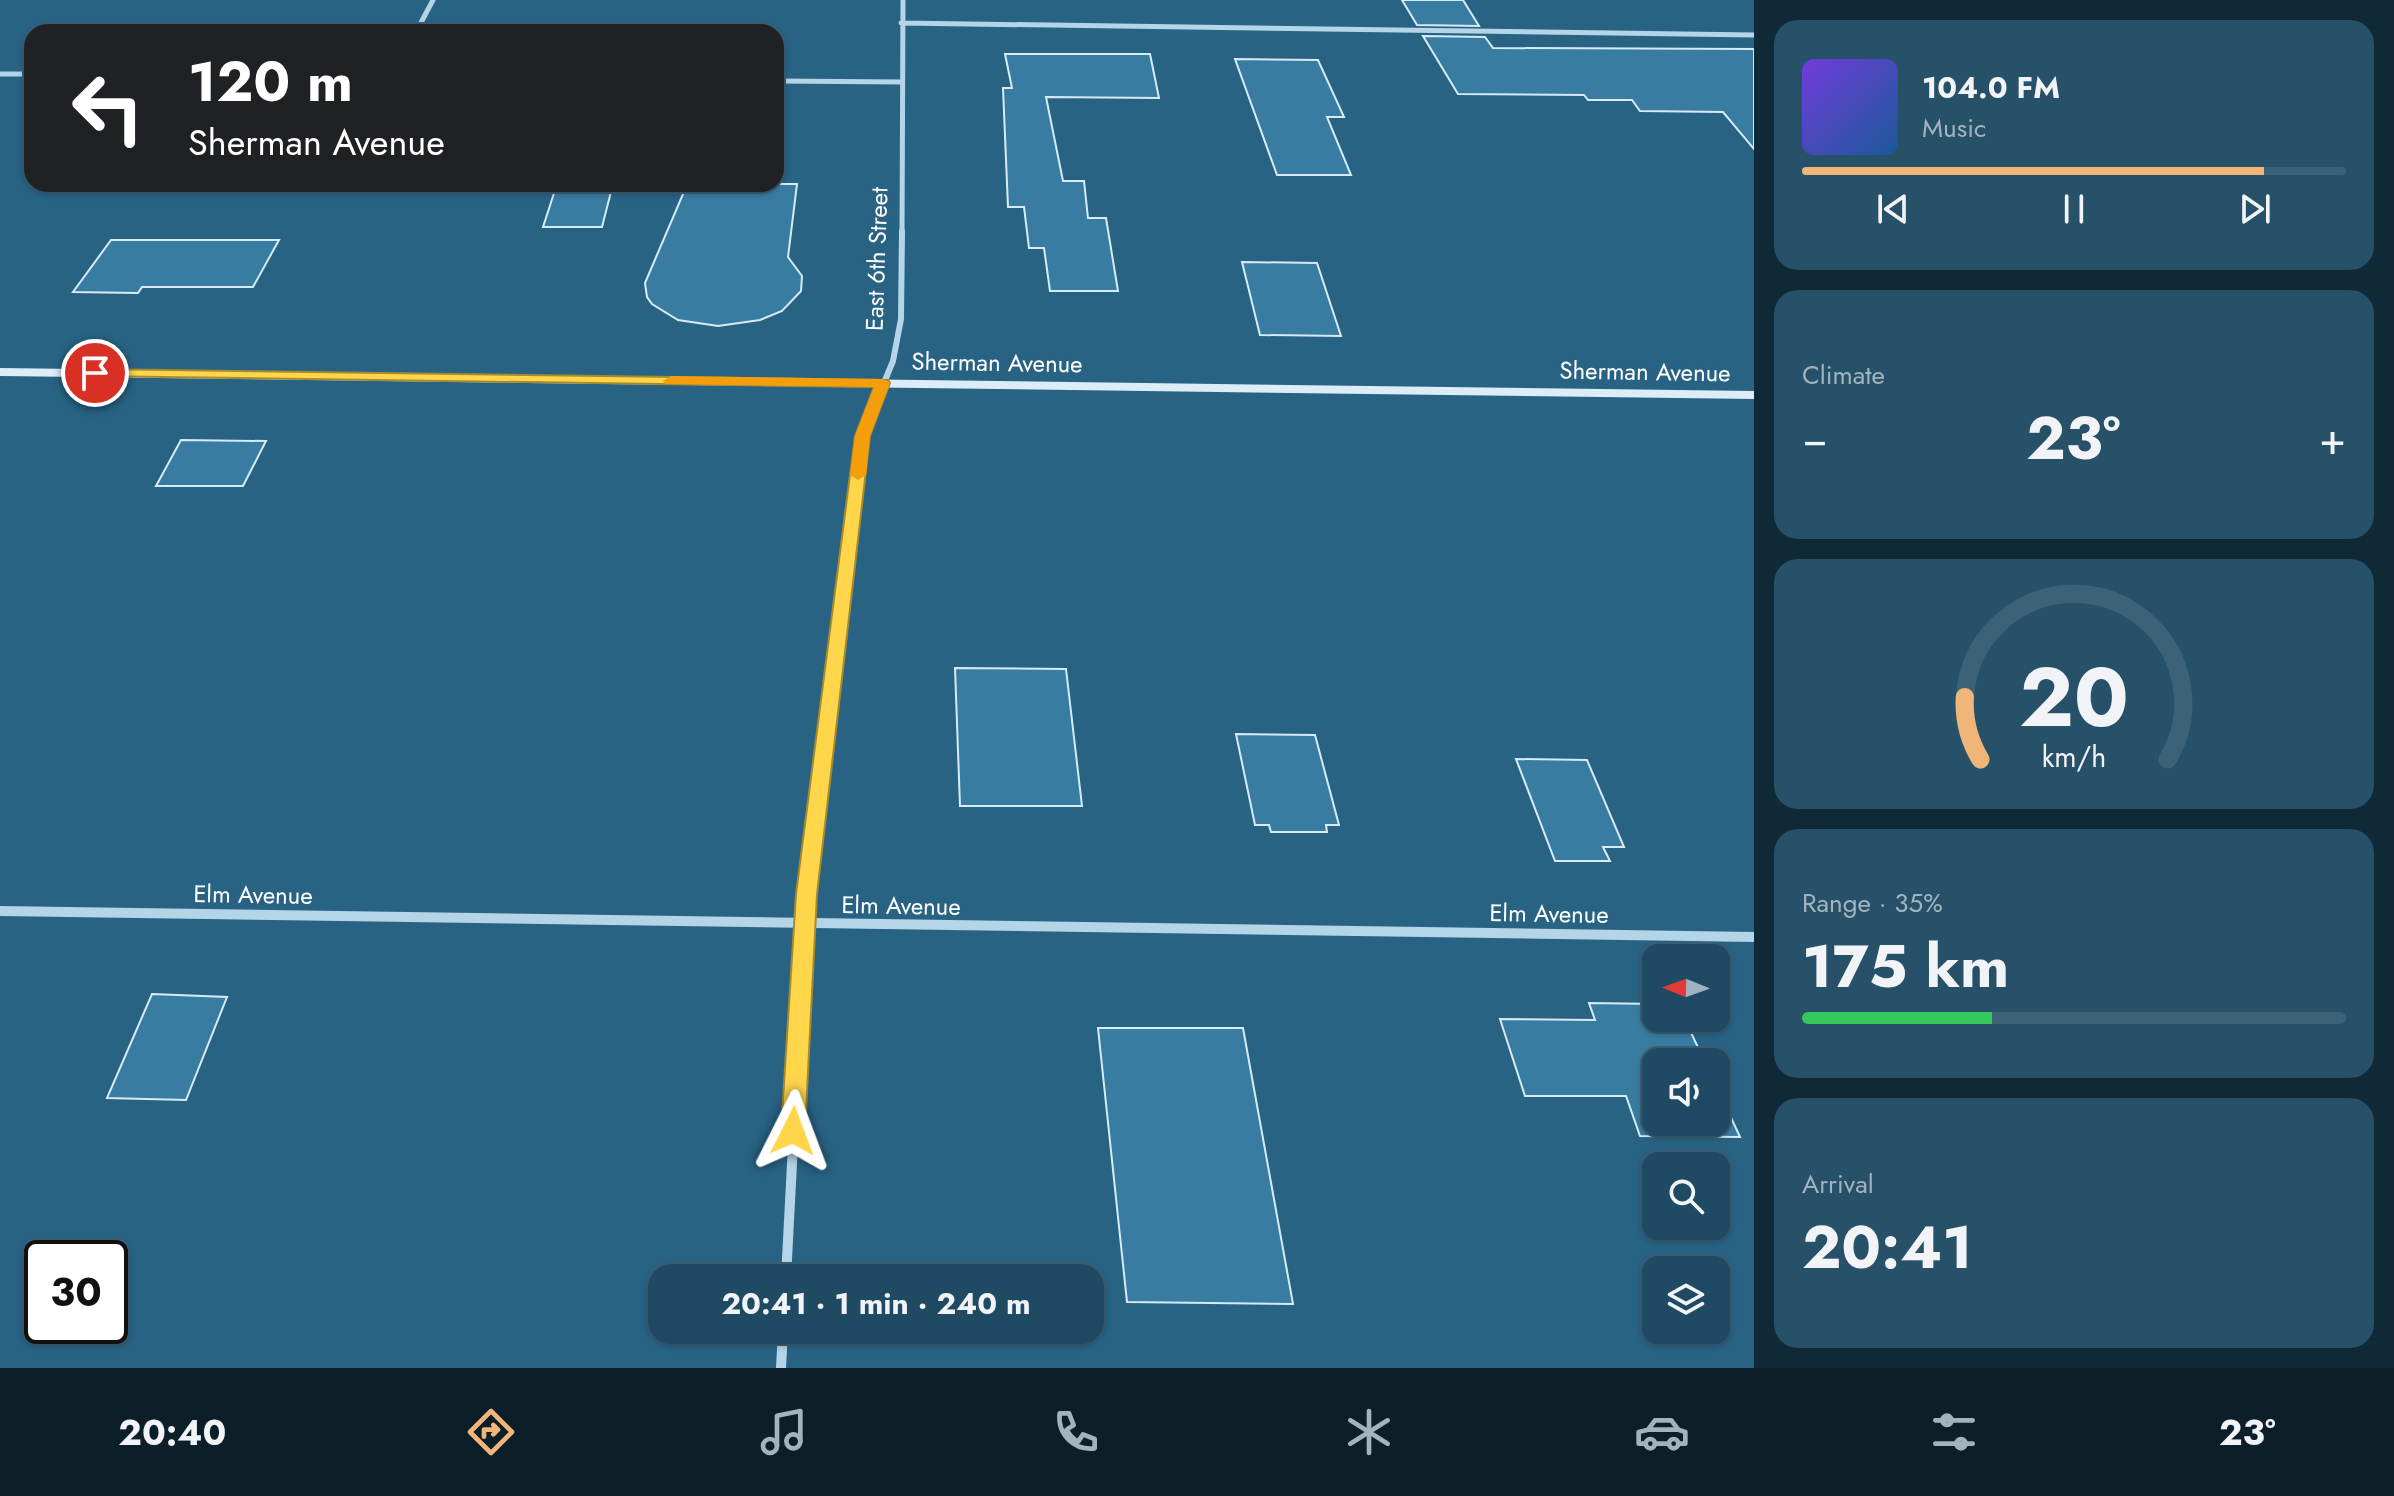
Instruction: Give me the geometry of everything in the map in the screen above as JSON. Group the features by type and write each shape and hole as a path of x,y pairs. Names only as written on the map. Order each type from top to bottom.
{"street":[{"path":"420,24 433,0"},
{"name":"East 6th Street","path":"787,1264 803,924 862,436 893,361 901,319 903,0"},
{"path":"901,23 1754,35"},
{"path":"0,74 24,74"},
{"path":"784,81 902,82"},
{"name":"Sherman Avenue","path":"0,372 1754,395"},
{"name":"Elm Avenue","path":"0,911 1754,937"},
{"path":"781,1368 782,1344"}],"building":[{"path":"1402,0 1463,0 1479,26 1417,25"},
{"path":"1423,36 1485,37 1493,48 1754,49 1754,149 1723,112 1640,111 1632,100 1588,100 1584,95 1458,94"},
{"path":"1005,54 1150,54 1159,98 1046,97 1063,181 1084,181 1088,218 1106,218 1118,291 1050,291 1044,248 1029,248 1024,207 1008,207 1003,88 1012,88"},
{"path":"1235,59 1318,60 1344,117 1327,117 1351,175 1277,175"},
{"path":"784,184 797,184 788,257 802,276 801,291 782,311 760,320 718,326 678,320 652,304 647,297 645,283 684,192 784,192"},
{"path":"554,192 611,192 602,227 543,227"},
{"path":"111,240 279,240 253,287 142,287 138,293 73,292"},
{"path":"1242,262 1317,263 1341,336 1260,335"},
{"path":"181,440 266,441 243,486 156,486"},
{"path":"955,668 1066,669 1082,806 960,806"},
{"path":"1236,734 1315,735 1339,825 1326,825 1327,832 1271,832 1269,825 1255,825"},
{"path":"1516,759 1587,760 1624,847 1603,847 1610,861 1555,861"},
{"path":"152,994 227,997 186,1100 107,1098"},
{"path":"1589,1003 1642,1004 1642,1032 1691,1032 1698,1048 1642,1048 1642,1136 1730,1136 1730,1115 1740,1137 1640,1136 1626,1096 1525,1096 1500,1019 1595,1020"},
{"path":"1098,1028 1243,1028 1293,1304 1127,1302"}],"slow traffic":[{"path":"671,381 883,383 862,436 858,475"}],"route":[{"path":"95,373 883,383 862,436 803,924 793,1131"}]}
